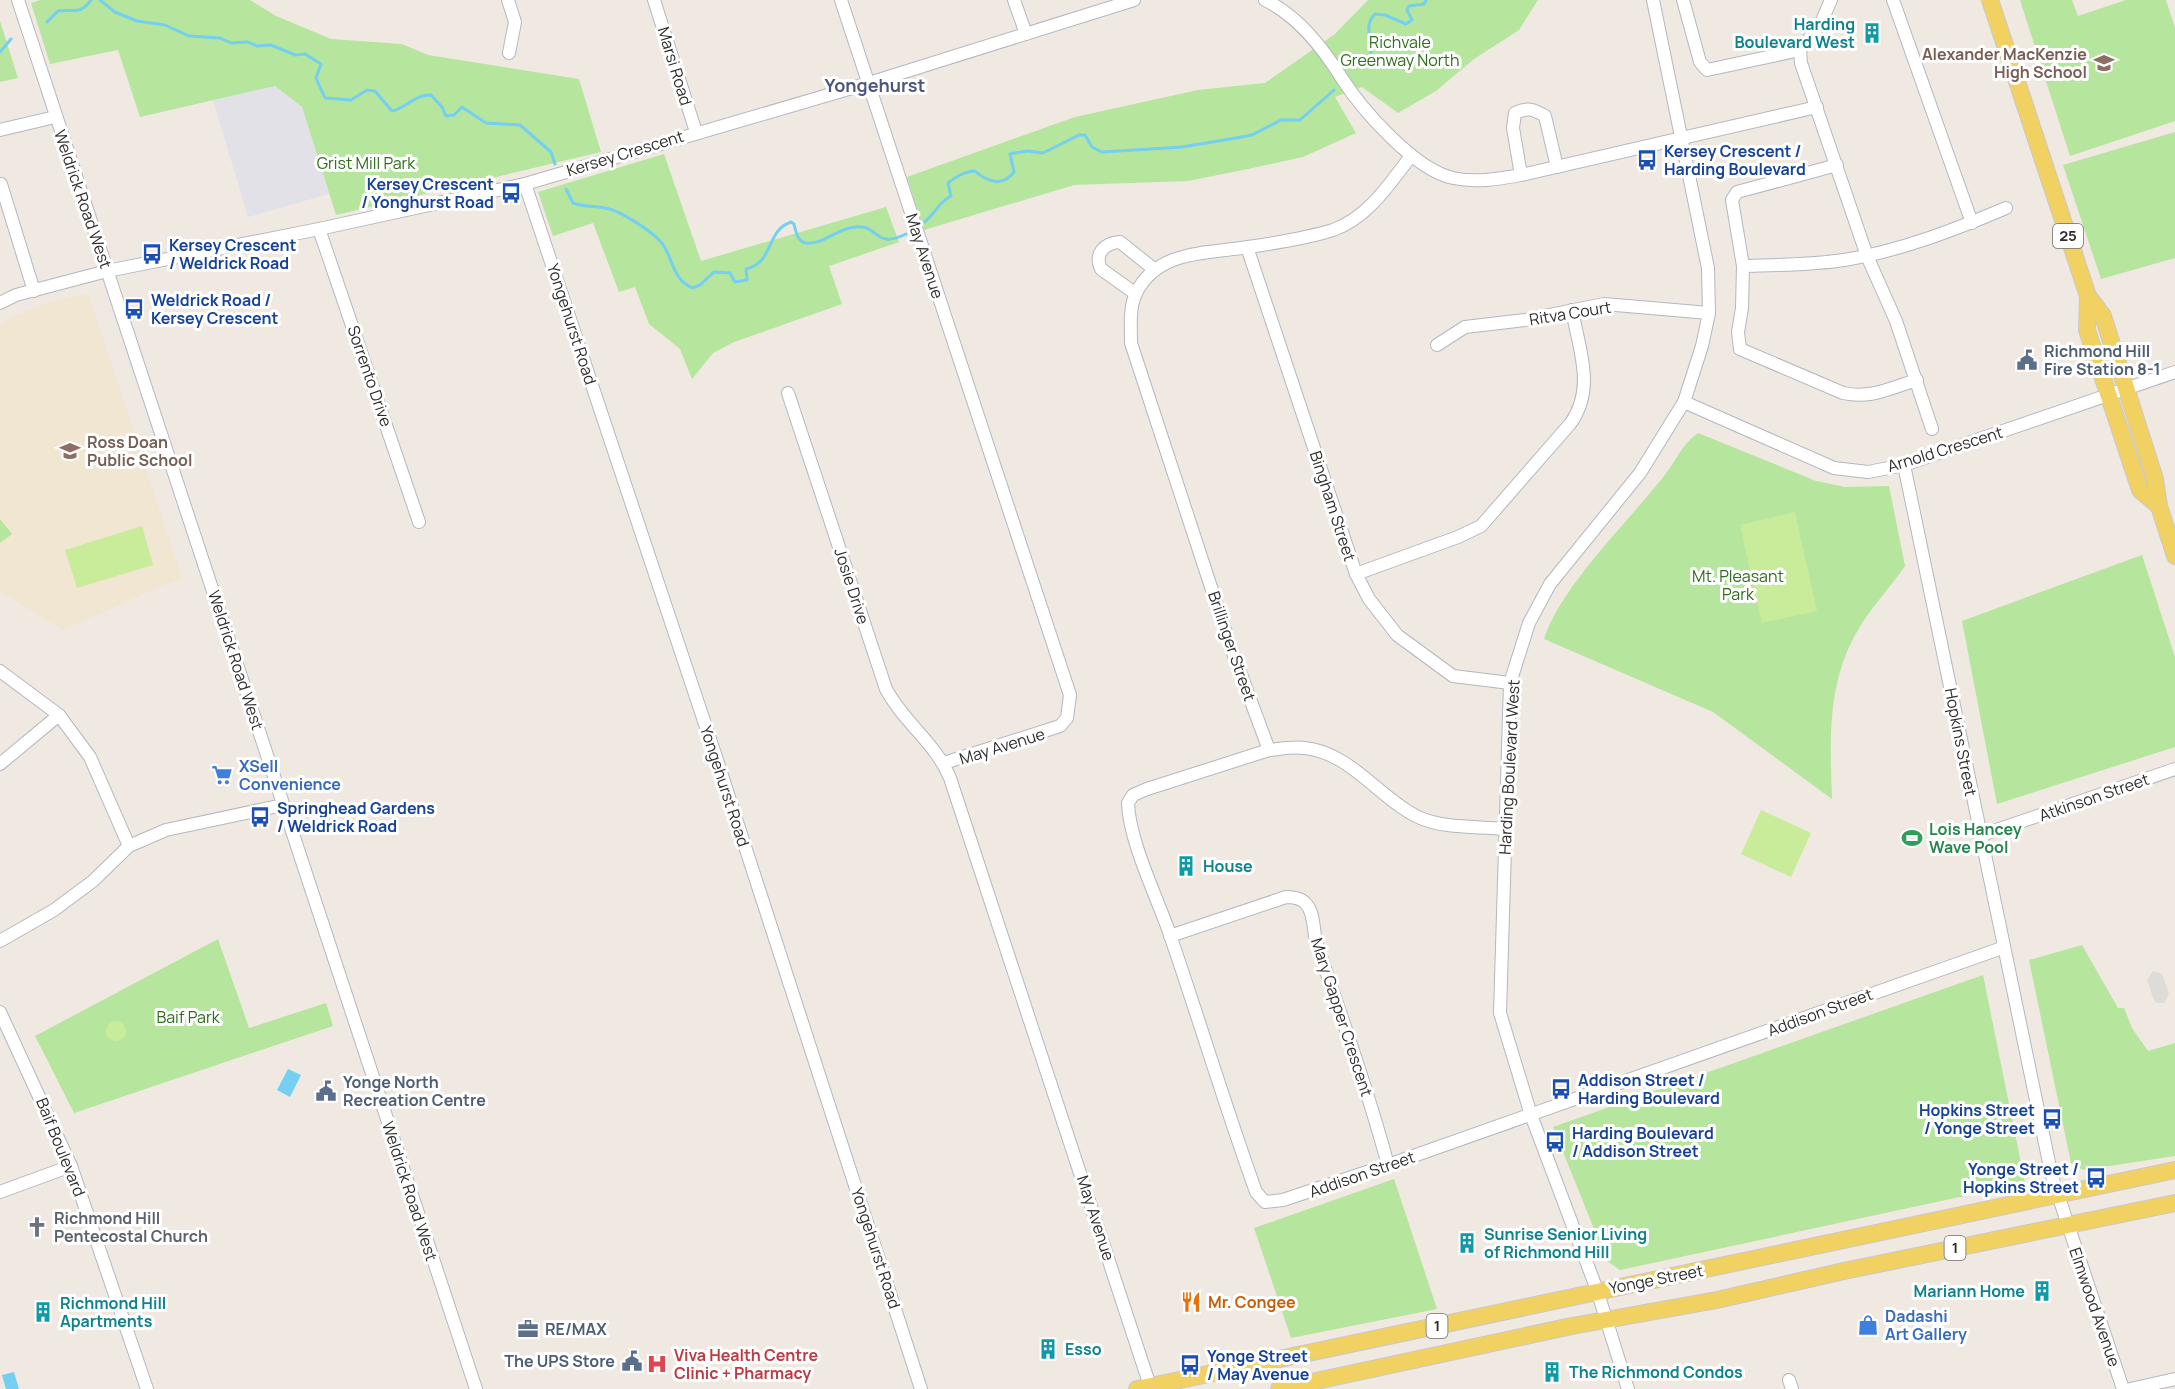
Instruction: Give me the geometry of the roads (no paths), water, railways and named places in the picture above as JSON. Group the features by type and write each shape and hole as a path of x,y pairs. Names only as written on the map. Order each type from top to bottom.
{"main road":[{"name":"25","path":"1990,0 2088,296 2103,316 2155,479 2159,506 2175,556"},
{"name":"25","path":"2088,296 2087,330 2140,490 2159,506"},
{"name":"Yonge Street","path":"1146,1388 1597,1290 1888,1232 2175,1170"},
{"name":"Yonge Street","path":"1279,1389 1605,1320 1717,1300 2175,1203"}],"street":[{"name":"Weldrick Road West","path":"18,0 476,1389"},
{"path":"508,0 515,22 509,53"},
{"name":"Marsi Road","path":"654,0 696,132"},
{"name":"May Avenue","path":"841,0 1070,695 1067,718 1060,726 944,763 1146,1388"},
{"path":"1014,0 1026,34"},
{"name":"Kersey Crescent","path":"0,303 16,295 107,271 320,230 525,184 869,83 1134,0"},
{"path":"1264,0 1307,31 1341,77 1394,140 1411,156 1450,178 1494,180 1521,175 1684,140 1817,107"},
{"name":"Harding Boulevard West","path":"1628,1389 1597,1290 1531,1115 1500,1013 1510,683 1529,623 1550,584 1640,473 1684,402 1702,346 1709,313 1708,268 1684,140 1653,0"},
{"path":"1683,0 1703,68 1715,69 1800,50 1820,25 1831,0"},
{"path":"1893,0 1972,223"},
{"path":"1800,50 1801,63 1867,256 1896,321 1932,429"},
{"path":"1521,175 1513,128 1515,113 1524,108 1532,108 1545,116 1557,167"},
{"path":"0,130 56,117"},
{"name":"Brillinger Street","path":"1269,750 1229,642 1136,362 1131,343 1131,325 1136,294 1155,270 1176,257 1211,250 1247,248 1333,230 1348,223 1363,213 1411,156"},
{"path":"1837,165 1737,192 1732,200 1743,266 1738,343 1740,349 1746,354 1843,393 1857,396 1872,396 1917,380"},
{"path":"1,184 6,224 34,291"},
{"name":"Yongehurst Road","path":"525,184 721,772 921,1389"},
{"path":"1743,266 1815,264 1867,256 1919,242 2006,208"},
{"name":"Sorrento Drive","path":"320,230 419,522"},
{"path":"1136,294 1101,269 1098,258 1100,251 1106,246 1120,242 1155,270"},
{"name":"Bingham Street","path":"1247,248 1356,574 1369,599 1397,635 1452,676 1510,683"},
{"name":"Ritva Court","path":"1437,345 1465,327 1525,320 1604,304 1709,313"},
{"path":"1356,574 1458,537 1481,526 1570,424 1580,410 1584,394 1582,358 1572,310"},
{"name":"Arnold Crescent","path":"1684,402 1834,468 1868,472 1904,465 2175,372"},
{"name":"Josie Drive","path":"788,393 886,689 894,704 935,748 944,763"},
{"name":"Hopkins Street","path":"1904,465 2002,948 2057,1194"},
{"path":"0,671 60,715 90,757 129,846"},
{"path":"0,765 60,715"},
{"path":"1269,750 1305,747 1340,759 1402,808 1420,818 1438,823 1505,829"},
{"name":"Addison Street","path":"1269,750 1147,789 1130,798 1128,813 1130,825 1170,936 1225,1106 1259,1198 1271,1204 1531,1115 2002,948"},
{"name":"Atkinson Street","path":"1979,836 2175,769"},
{"path":"0,941 54,910 93,881 129,846 166,830 283,805"},
{"name":"Mary Gapper Crescent","path":"1170,936 1286,897 1298,898 1307,904 1314,935 1353,1047 1388,1165"},
{"name":"Baif Boulevard","path":"0,1012 52,1120 71,1167 147,1389"},
{"path":"0,1192 71,1167"},
{"name":"Elmwood Avenue","path":"2057,1194 2123,1389"},
{"path":"2130,1389 2175,1379"}],"water":[{"path":"288,1069 301,1075 290,1097 277,1090"},
{"path":"14,1372 19,1389 6,1389 2,1375"}],"waterway":[{"path":"47,22 58,11 80,10 91,0"},
{"path":"100,0 115,12 137,21 165,25 189,36 220,38 231,43 248,42 257,46 271,45 295,55 305,54 321,64 316,78 325,98 351,100 367,90 375,91 392,111 421,97 431,95 442,107 446,116 454,115 462,107 486,123 520,125 551,152 555,164"},
{"path":"1363,68 1371,53 1369,27 1370,20 1375,14 1385,15 1406,24 1412,20 1407,10 1409,6 1424,4 1426,0"},
{"path":"0,52 11,39"},
{"path":"923,223 951,196 948,183 957,177 975,171 995,181 1010,177 1014,172 1010,154 1027,151 1043,153 1079,135 1085,135 1092,147 1102,152 1182,147 1252,135 1281,120 1300,120 1334,90"},
{"path":"566,189 573,203 611,210 650,232 665,248 680,279 692,288 700,285 714,272 730,273 735,282 747,280 746,269 755,266 761,260 777,232 791,222 799,238 806,243 812,243 855,227 869,229 882,238 888,239 906,234"}],"place":[{"name":"Harding Boulevard West","path":"1872,33"},
{"name":"Alexander MacKenzie High School","path":"2104,63"},
{"name":"Kersey Crescent / Harding Boulevard","path":"1647,160"},
{"name":"Kersey Crescent / Yonghurst Road","path":"511,193"},
{"name":"Kersey Crescent / Weldrick Road","path":"152,254"},
{"name":"Weldrick Road / Kersey Crescent","path":"134,309"},
{"name":"Richmond Hill Fire Station 8-1","path":"2027,360"},
{"name":"Ross Doan Public School","path":"70,451"},
{"name":"XSell Convenience","path":"222,775"},
{"name":"Springhead Gardens / Weldrick Road","path":"260,817"},
{"name":"Lois Hancey Wave Pool","path":"1912,838"},
{"name":"House","path":"1186,866"},
{"name":"Addison Street / Harding Boulevard","path":"1561,1089"},
{"name":"Yonge North Recreation Centre","path":"326,1091"},
{"name":"Hopkins Street / Yonge Street","path":"2052,1119"},
{"name":"Harding Boulevard / Addison Street","path":"1555,1142"},
{"name":"Yonge Street / Hopkins Street","path":"2096,1178"},
{"name":"Richmond Hill Pentecostal Church","path":"37,1227"},
{"name":"Sunrise Senior Living of Richmond Hill","path":"1467,1243"},
{"name":"Mariann Home","path":"2042,1291"},
{"name":"Mr. Congee","path":"1191,1302"},
{"name":"Richmond Hill Apartments","path":"43,1312"},
{"name":"Dadashi Art Gallery","path":"1868,1325"},
{"name":"RE/MAX","path":"528,1329"},
{"name":"Esso","path":"1048,1349"},
{"name":"The UPS Store","path":"632,1361"},
{"name":"Viva Health Centre Clinic + Pharmacy","path":"657,1364"},
{"name":"Yonge Street / May Avenue","path":"1190,1365"},
{"name":"The Richmond Condos","path":"1552,1372"}],"district":[{"name":"Yongehurst","path":"875,86"}],"park label":[{"name":"Richvale Greenway North","path":"1400,51"},
{"name":"Grist Mill Park","path":"366,163"},
{"name":"Mt. Pleasant Park","path":"1738,585"},
{"name":"Baif Park","path":"188,1017"}]}
